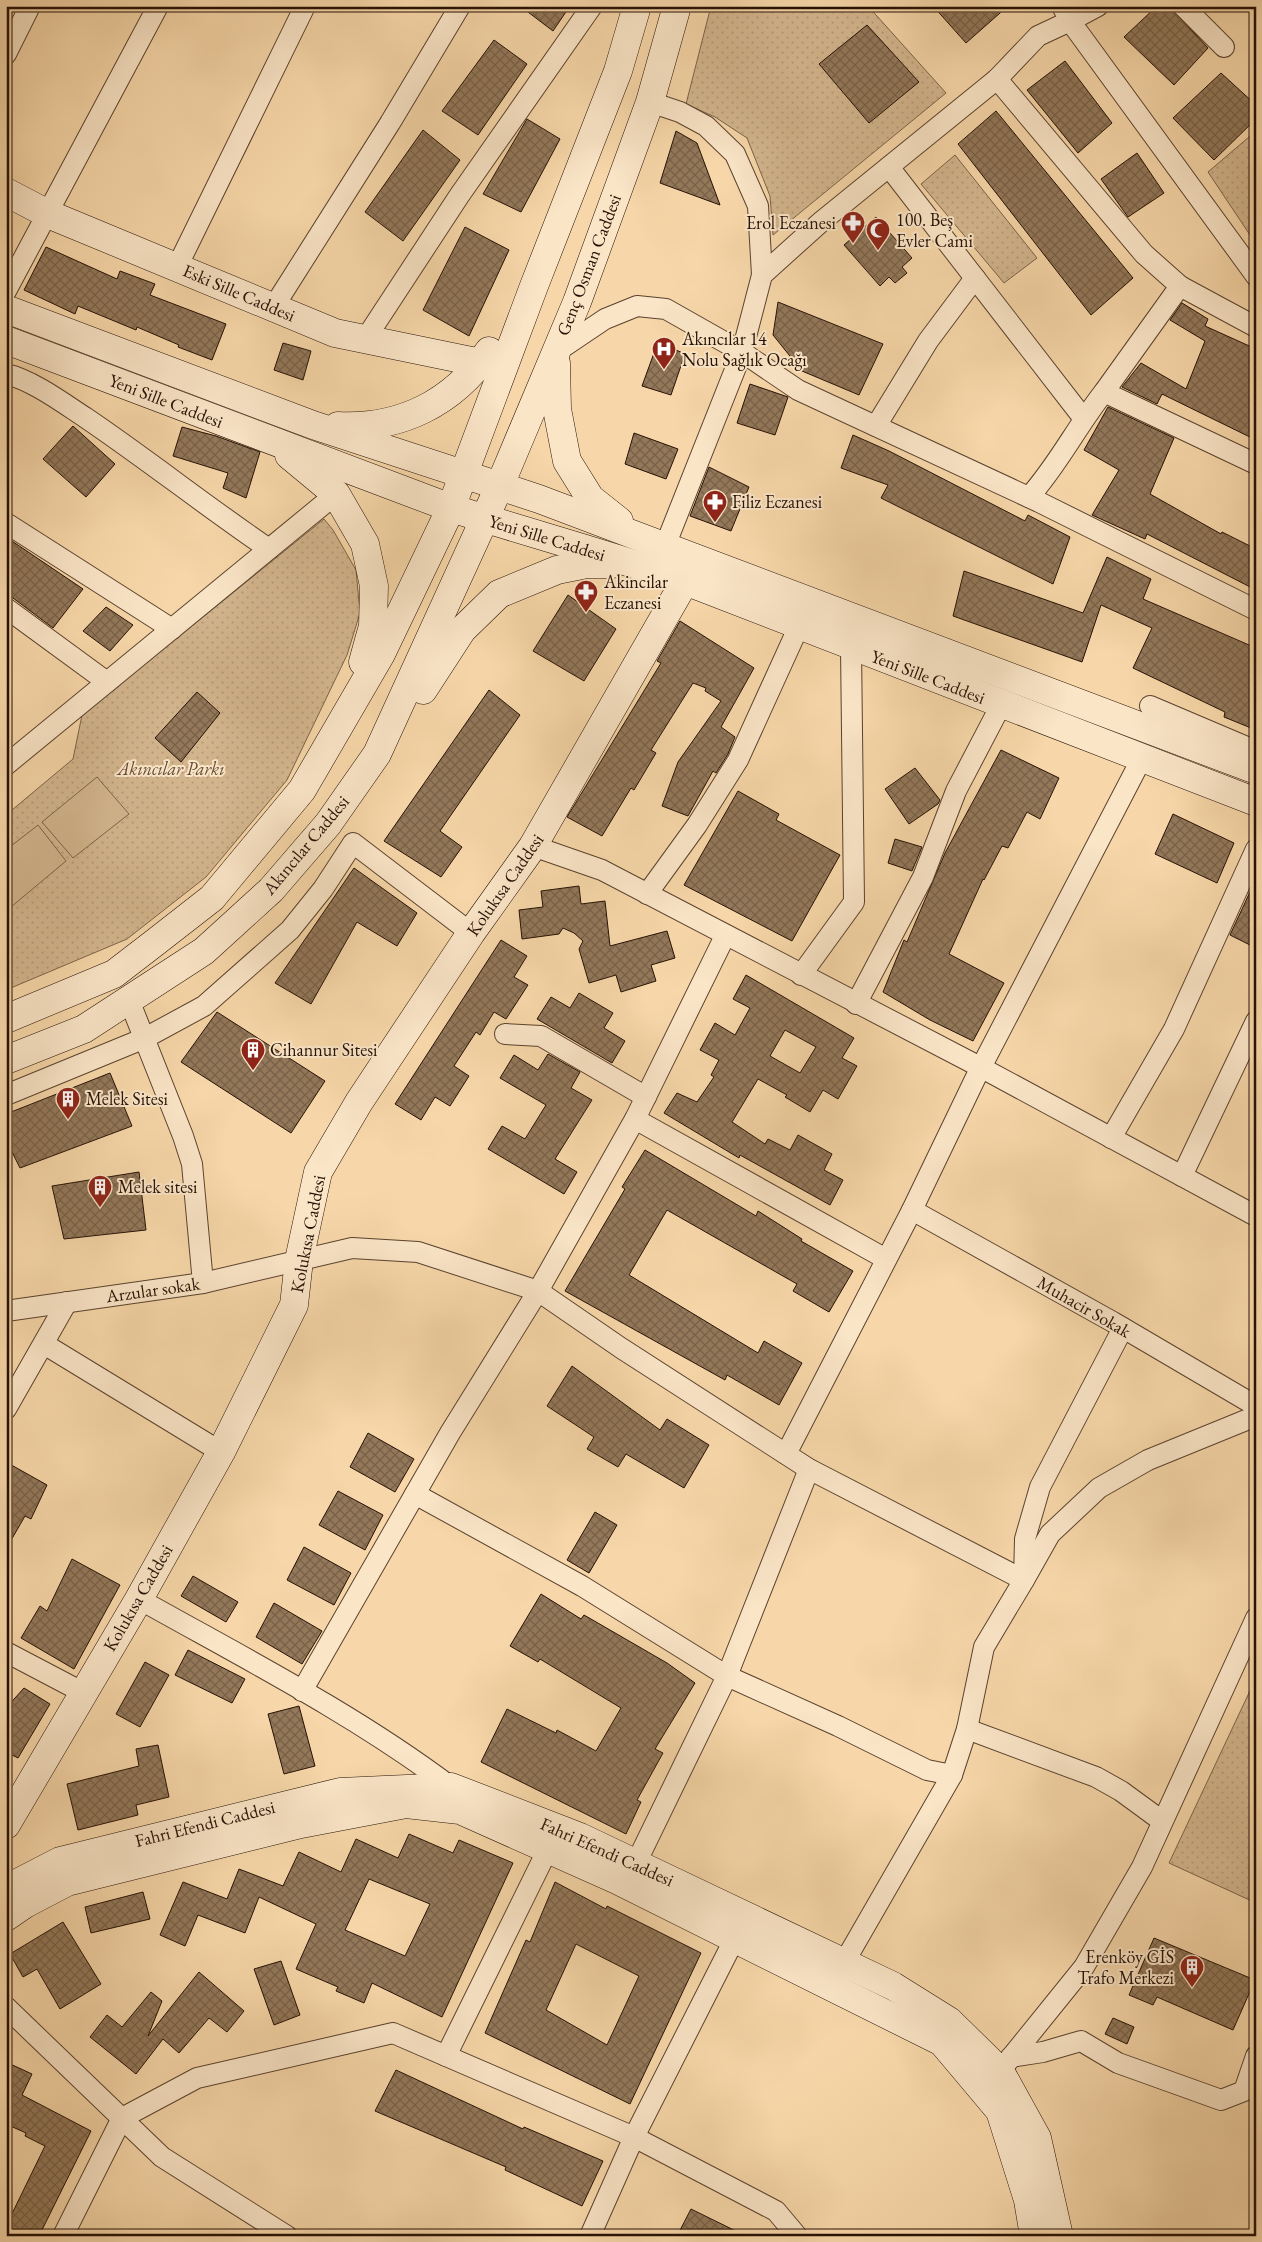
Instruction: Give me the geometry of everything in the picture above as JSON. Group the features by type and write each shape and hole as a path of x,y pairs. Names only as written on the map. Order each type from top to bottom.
{"main road":[{"path":"6,1020 114,974 212,898 302,790 380,654 451,508 534,286 618,71 637,6"},
{"name":"Genç Osman Caddesi","path":"485,519 577,302 650,102 677,6"},
{"name":"Eski Sille Caddesi","path":"6,192 48,214 335,333 481,363"},
{"path":"313,425 357,427 393,421 426,410 457,388 481,363 534,286"},
{"name":"Yeni Sille Caddesi","path":"6,309 313,425 465,473 665,546 1256,770"},
{"name":"Yeni Sille Caddesi","path":"6,340 451,508 638,565 685,582 799,626 858,654 998,710 1142,758 1256,802"},
{"path":"556,352 557,409 567,461 590,498 635,535"},
{"path":"275,443 336,494 366,544 374,586 373,626 349,711"},
{"name":"Akıncılar Caddesi","path":"6,1060 84,1029 204,951 271,890 328,824 377,754 485,519"},
{"path":"377,754 401,728 436,667 462,630 498,594 556,570 587,564 638,565"},
{"name":"Kolukısa Caddesi","path":"6,1826 139,1599 221,1452 294,1305 299,1260 318,1172 359,1102 471,933 533,846 685,582"},
{"name":"Fahri Efendi Caddesi","path":"6,1889 60,1861 340,1792 451,1787 580,1836 636,1863 837,1974 942,2042 1000,2111 1028,2200 1034,2236"},
{"name":"Fahri Efendi Caddesi","path":"6,1917 25,1904 67,1882 301,1824 406,1804 460,1810 548,1849 735,1938 837,1974 892,1986 949,2021 1005,2064 1037,2138 1059,2236"}],"street":[{"path":"6,54 30,6"},
{"path":"6,291 158,6"},
{"path":"177,267 304,6"},
{"path":"273,308 390,123 460,6"},
{"path":"366,338 459,196 592,6"},
{"path":"762,275 822,221 997,79 1038,36 1066,14 1098,6"},
{"path":"1183,6 1224,47"},
{"path":"1066,14 1256,276"},
{"path":"997,79 1144,254 1180,286 1256,327"},
{"path":"650,102 680,112 706,126 734,154 758,206 762,275 742,352 665,546"},
{"path":"889,167 1084,419"},
{"path":"876,426 928,341 975,278"},
{"path":"1029,497 1065,451 1084,419 1180,286"},
{"path":"556,352 605,319 637,306 666,309 742,352 798,390 1029,497 1256,610"},
{"path":"6,374 56,398 270,549"},
{"path":"1104,392 1256,464"},
{"path":"6,766 336,494"},
{"path":"6,523 172,629"},
{"path":"6,608 107,682"},
{"path":"647,894 697,825 738,760 799,626"},
{"path":"801,975 854,902 858,654"},
{"path":"1150,706 1256,751"},
{"path":"856,1004 923,877 956,791 998,710 1256,815"},
{"path":"786,1454 1142,758"},
{"path":"6,1095 145,1038 204,1006 290,930 323,889 353,842 471,933"},
{"path":"533,846 602,870 725,936 982,1068 1256,1216"},
{"path":"1112,1138 1174,1028 1256,849"},
{"path":"302,1691 415,1494 538,1291 635,1119 725,936"},
{"path":"129,1000 192,1164 203,1283"},
{"path":"1182,1176 1256,1021"},
{"path":"505,1034 540,1036 596,1066 646,1097"},
{"path":"635,1119 886,1259"},
{"name":"Muhacir Sokak","path":"912,1210 1123,1328 1256,1406"},
{"name":"Arzular sokak","path":"6,1311 203,1283 352,1248 418,1252 538,1291 621,1348 809,1469 1024,1580"},
{"path":"6,1409 67,1302"},
{"path":"1024,1580 1025,1539 1040,1487 1123,1328"},
{"path":"44,1344 221,1452"},
{"path":"837,1974 952,1775 967,1729 984,1647 1050,1534 1099,1488 1148,1460 1256,1416"},
{"path":"636,1863 727,1676 809,1469"},
{"path":"415,1494 582,1586 727,1676 838,1726 927,1770 952,1775"},
{"path":"139,1599 302,1691 411,1756 451,1787"},
{"path":"1005,2064 1084,1967 1142,1867 1256,1618"},
{"path":"6,1652 84,1693"},
{"path":"967,1729 1096,1777 1121,1791 1162,1821"},
{"path":"446,2056 548,1849"},
{"path":"590,2236 634,2137 735,1938"},
{"path":"6,2007 162,2157 287,2236"},
{"path":"63,2236 122,2118 197,2078 393,2033 634,2137 776,2211 797,2236"},
{"path":"1005,2064 1081,2041 1118,2063 1221,2100 1244,2091 1256,2056"}],"green space":[{"path":"711,6 868,6 946,93 773,235 770,196 747,138 715,117 686,104"},
{"path":"1256,131 1256,244 1208,172"},
{"path":"955,155 1037,258 1004,283 921,184"},
{"name":"Akıncılar Parkı","path":"324,519 333,530 356,570 360,613 347,655 287,780 206,877 127,939 6,990 6,815 73,759 82,715"},
{"path":"97,777 129,814 73,858 42,822"},
{"path":"38,825 66,861 11,907 6,901 6,850"},
{"path":"1256,1678 1256,1903 1169,1863"}],"building":[{"path":"520,6 570,6 553,31"},
{"path":"933,6 1008,6 966,43"},
{"path":"1157,6 1169,6 1208,48 1174,85 1124,37"},
{"path":"867,25 919,82 869,123 819,64"},
{"path":"494,40 527,64 478,135 442,111"},
{"path":"1065,61 1112,123 1078,153 1027,90"},
{"path":"1221,73 1256,105 1256,119 1214,160 1173,118"},
{"path":"996,111 1133,278 1091,315 958,144"},
{"path":"527,119 560,139 521,212 483,194"},
{"path":"423,130 460,160 403,241 365,212"},
{"path":"676,131 697,143 720,205 660,183"},
{"path":"1137,153 1164,193 1128,217 1101,179"},
{"name":"100. Beş Evler Cami","path":"876,217 912,258 902,267 907,273 895,283 889,277 880,286 844,245"},
{"path":"465,227 509,250 469,336 423,310"},
{"path":"46,247 117,279 120,271 155,284 150,295 226,324 212,360 178,347 179,345 137,327 136,330 78,306 75,314 24,290"},
{"path":"778,302 883,344 859,395 802,371 773,335"},
{"path":"1182,303 1208,319 1205,326 1256,349 1256,440 1162,394 1157,404 1122,387 1141,363 1186,389 1205,341 1170,320"},
{"name":"Akıncılar 14 Nolu Sağlık Ocağı","path":"658,342 685,354 671,395 642,386"},
{"path":"283,343 311,351 303,380 274,370"},
{"path":"750,384 788,397 775,435 737,423"},
{"path":"1108,407 1174,438 1150,494 1221,534 1222,532 1256,549 1256,590 1147,534 1145,539 1092,515 1119,470 1084,450"},
{"path":"73,426 115,464 86,497 43,459"},
{"path":"182,427 216,436 260,452 246,498 223,488 228,473 173,456"},
{"path":"634,433 678,449 666,479 625,464"},
{"path":"853,435 889,451 1025,521 1028,515 1070,537 1053,584 881,498 888,485 841,468"},
{"path":"709,467 749,487 731,531 690,516"},
{"path":"6,537 83,589 53,628 13,598 6,596"},
{"path":"1107,557 1151,579 1143,599 1256,648 1256,730 1224,717 1225,712 1133,668 1152,628 1101,605 1082,662 953,616 964,571 1083,613"},
{"path":"568,595 616,629 584,681 533,651"},
{"path":"106,607 133,625 110,651 83,631"},
{"path":"680,621 754,668 721,727 735,737 728,754 716,773 713,771 688,816 662,806 678,762 721,701 705,691 706,688 693,683 651,750 656,753 634,790 631,788 602,836 567,817 661,663 657,661"},
{"path":"489,690 520,715 440,831 462,847 441,877 384,841"},
{"path":"197,692 220,713 181,762 155,738"},
{"path":"1001,750 1059,778 1040,819 1027,812 1008,848 1002,846 983,879 949,954 1004,983 973,1041 930,1020 883,992 904,940 907,942 945,853"},
{"path":"915,768 940,800 938,804 909,824 885,789"},
{"path":"738,791 779,814 776,820 840,855 792,941 684,885"},
{"path":"1173,814 1234,843 1217,883 1155,854"},
{"path":"895,839 922,847 912,871 888,863"},
{"path":"354,868 417,913 397,946 357,922 311,1004 275,983"},
{"path":"1256,879 1256,948 1230,935"},
{"path":"579,886 581,904 605,901 610,946 667,931 675,958 651,965 656,981 621,992 616,975 589,983 579,949 583,941 574,933 563,928 559,934 522,939 519,910 543,907 541,891"},
{"path":"501,940 527,956 514,977 528,985 506,1019 494,1012 480,1035 476,1032 454,1066 469,1076 450,1106 435,1097 421,1120 395,1104"},
{"path":"746,975 854,1038 842,1058 857,1066 838,1099 823,1090 810,1112 785,1097 787,1095 758,1079 732,1122 765,1144 768,1139 790,1150 798,1135 832,1154 824,1170 843,1180 830,1205 740,1155 739,1158 664,1113 677,1093 697,1102 714,1077 711,1075 719,1060 700,1050 715,1023 735,1035 750,1008 733,999","holes":["785,1030 816,1047 800,1073 770,1056"]},
{"path":"579,993 613,1013 604,1028 625,1041 612,1063 537,1019 551,997 570,1008"},
{"name":"Cihannur Sitesi","path":"217,1012 325,1081 291,1133 181,1062"},
{"path":"548,1054 580,1072 571,1088 592,1100 555,1159 577,1172 564,1194 488,1149 502,1126 525,1139 546,1105 500,1078 514,1055 538,1070"},
{"name":"Melek Sitesi","path":"110,1073 132,1126 20,1168 6,1140 6,1114"},
{"path":"645,1150 756,1216 758,1211 802,1239 801,1241 853,1271 829,1312 793,1291 797,1284 667,1210 629,1275 758,1353 764,1341 802,1363 779,1405 727,1375 725,1380 565,1291 625,1189 622,1187"},
{"name":"Melek sitesi","path":"139,1172 146,1230 64,1239 52,1186"},
{"path":"572,1366 660,1430 667,1419 709,1445 684,1488 626,1454 618,1467 587,1449 594,1437 547,1406"},
{"path":"368,1433 414,1459 395,1492 350,1467"},
{"path":"6,1462 47,1485 31,1519 25,1516 6,1549"},
{"path":"338,1491 383,1515 365,1550 319,1525"},
{"path":"595,1512 617,1525 589,1573 567,1560"},
{"path":"304,1547 351,1573 334,1605 287,1580"},
{"path":"72,1559 120,1585 74,1669 21,1638 40,1606 47,1611"},
{"path":"193,1576 238,1602 226,1622 181,1596"},
{"path":"541,1594 581,1619 584,1615 667,1663 695,1683 655,1749 663,1753 637,1800 641,1802 626,1834 481,1762 507,1709 556,1733 557,1730 596,1751 621,1708 540,1659 538,1662 510,1646"},
{"path":"274,1603 322,1631 302,1664 256,1637"},
{"path":"188,1650 245,1679 232,1703 175,1675"},
{"path":"145,1662 169,1675 140,1727 116,1714"},
{"path":"24,1688 50,1704 18,1758 6,1752 6,1708"},
{"path":"299,1706 315,1766 284,1774 268,1714"},
{"path":"158,1745 169,1797 136,1805 138,1815 78,1830 67,1784 139,1766 136,1749"},
{"path":"409,1834 453,1853 459,1840 513,1863 442,2017 372,1983 364,2003 336,1991 338,1987 296,1969 316,1924 259,1897 245,1933 198,1915 185,1946 160,1935 183,1882 227,1899 239,1869 283,1886 299,1852 341,1872 356,1839 398,1858","holes":["369,1879 430,1904 405,1956 345,1930"]},
{"path":"555,1882 606,1909 607,1906 701,1953 630,2104 485,2033 526,1940 530,1942","holes":["576,1944 639,1976 607,2045 546,2010"]},
{"path":"143,1892 150,1919 91,1933 85,1907"},
{"path":"63,1922 101,1984 60,2009 37,1969 23,1977 10,1954"},
{"name":"Erenköy GİS Trafo Merkezi","path":"1154,1938 1255,1980 1233,2030 1157,1997 1153,2005 1129,1995"},
{"path":"281,1961 300,2015 274,2025 254,1969"},
{"path":"199,1972 244,2011 227,2032 209,2018 179,2053 163,2039 136,2074 90,2037 107,2015 122,2027 151,1992 162,2001 148,2036"},
{"path":"1113,2018 1134,2027 1127,2044 1105,2034"},
{"path":"6,2062 32,2074 22,2095 91,2131 39,2236 6,2236 6,2226 45,2146 25,2136 26,2133 6,2124"},
{"path":"396,2070 523,2129 524,2127 603,2161 582,2206 505,2170 506,2167 375,2111"},
{"path":"691,2209 746,2236 677,2236"}],"place":[{"name":"Erol Eczanesi","path":"853,244"},
{"name":"100. Beş Evler Cami","path":"878,251"},
{"name":"Akıncılar 14 Nolu Sağlık Ocağı","path":"664,370"},
{"name":"Filiz Eczanesi","path":"715,523"},
{"name":"Akincilar Eczanesi","path":"586,613"},
{"name":"Cihannur Sitesi","path":"253,1071"},
{"name":"Melek Sitesi","path":"68,1120"},
{"name":"Melek sitesi","path":"100,1208"},
{"name":"Erenköy GİS Trafo Merkezi","path":"1192,1988"}]}
